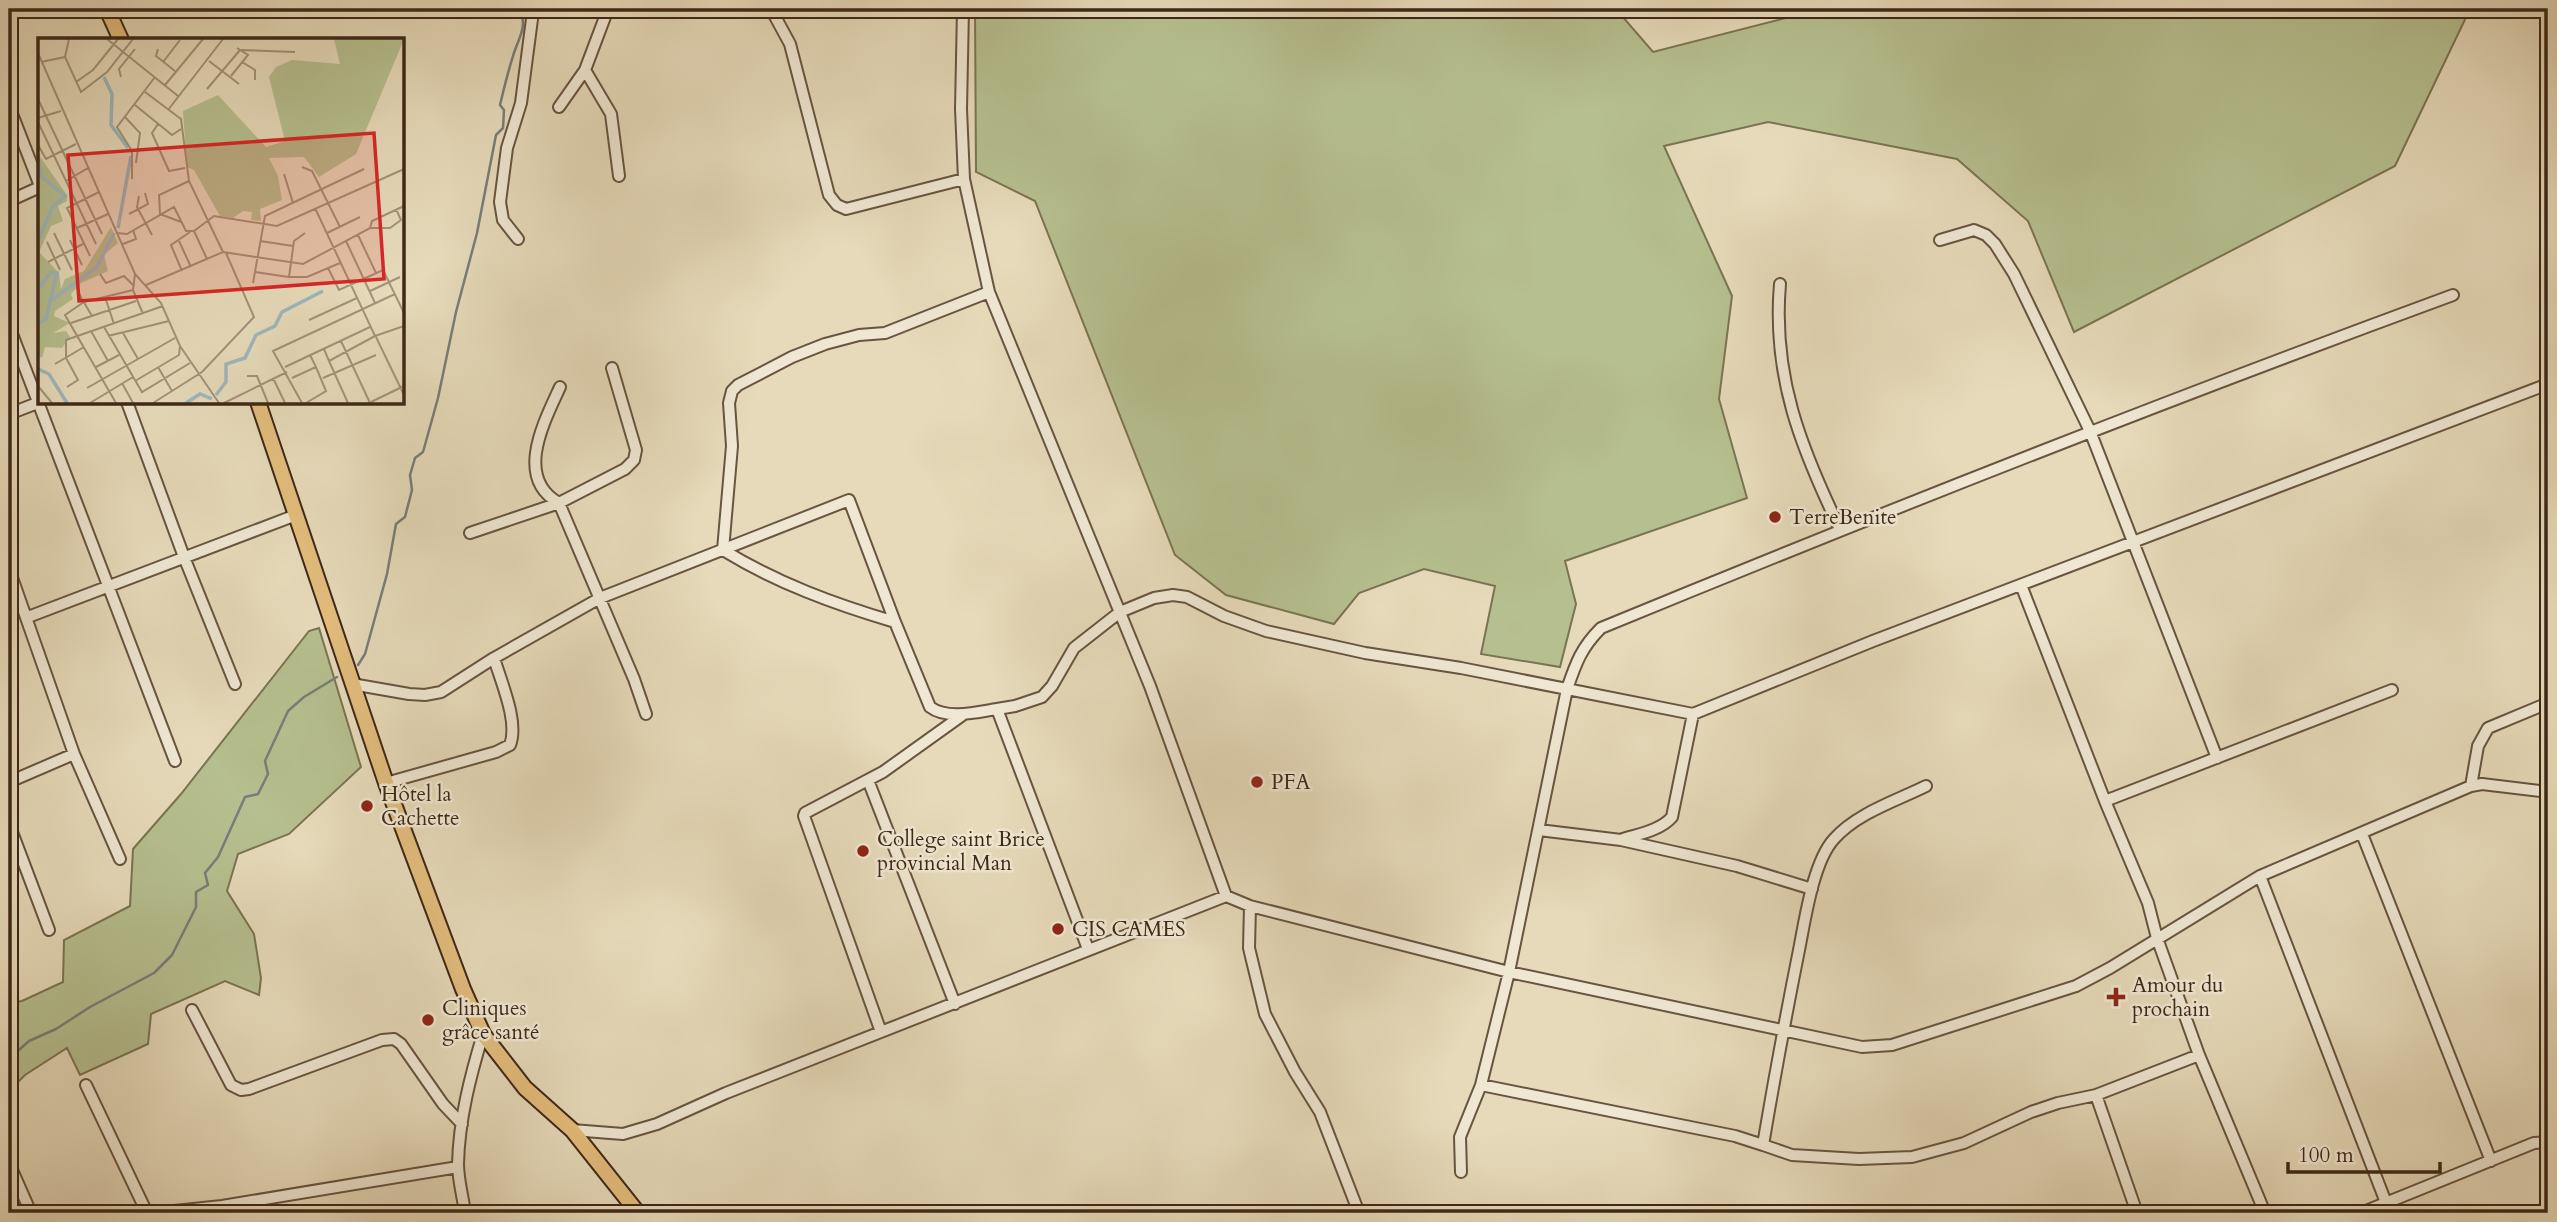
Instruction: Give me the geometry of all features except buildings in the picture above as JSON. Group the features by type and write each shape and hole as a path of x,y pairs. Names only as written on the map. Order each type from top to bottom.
{"main road":[{"path":"107,9 120,38"},
{"path":"259,404 386,783 463,989 483,1034 525,1088 572,1130 638,1213"}],"street":[{"path":"518,239 503,219 500,202 507,148 521,103 531,9"},
{"path":"559,107 586,70 608,9"},
{"path":"771,9 790,44 829,195 837,205 846,209 964,179"},
{"path":"963,9 961,109 964,179 989,292 1150,686 1226,897"},
{"path":"586,70 611,114 619,176"},
{"path":"9,106 38,181"},
{"path":"9,201 38,187"},
{"path":"1940,240 1974,229 1995,244 2014,274 2090,431 2217,758"},
{"path":"1780,284 1777,318 1781,365 1811,468 1840,529"},
{"path":"723,550 732,446 729,403 732,391 738,385 792,357 825,344 859,335 885,333 989,292"},
{"path":"1461,1172 1460,1137 1481,1086 1509,972 1567,689 1585,643 1601,628 1840,529 2090,431 2453,295"},
{"path":"9,326 38,400"},
{"path":"470,533 559,503 625,469 634,460 636,450 612,368"},
{"path":"352,684 409,694 441,692 494,658 600,598 849,500 895,622 930,707 935,711 964,714 1015,706 1042,697 1052,686 1074,648 1120,612 1154,598 1173,595 1187,597 1224,616 1266,631 1365,653 1461,668 1693,714 1873,641 2548,384"},
{"path":"560,387 535,449 536,472 546,495 559,503 634,679 646,714"},
{"path":"9,414 38,403"},
{"path":"39,404 175,761"},
{"path":"128,404 184,557 235,684"},
{"path":"27,617 296,514"},
{"path":"723,550 759,572 802,591 895,622"},
{"path":"9,569 75,754 120,859"},
{"path":"2021,585 2105,802 2148,903 2157,938 2199,1055 2265,1213"},
{"path":"386,783 496,752 510,745 514,736 513,723 494,658"},
{"path":"2105,802 2392,690"},
{"path":"2471,786 2478,746 2488,728 2548,703"},
{"path":"997,709 1088,949"},
{"path":"881,1032 804,819 805,813 883,772 964,714"},
{"path":"1621,840 1653,829 1672,817 1693,714"},
{"path":"9,782 75,754"},
{"path":"868,780 955,1004"},
{"path":"572,1130 623,1134 657,1124 726,1093 1226,897 1250,906 1509,972 1862,1048 1892,1045 2076,986 2260,876 2471,786 2482,784 2548,792"},
{"path":"1763,1145 1782,1031 1812,889 1825,852 1832,840 1844,829 1926,786"},
{"path":"9,824 49,930"},
{"path":"1539,830 1621,840 1737,866 1812,889"},
{"path":"2362,834 2491,1161"},
{"path":"2260,876 2388,1208"},
{"path":"1250,906 1249,948 1265,1014 1295,1072 1320,1112 1359,1213"},
{"path":"192,1010 235,1088 249,1089 382,1040 394,1039 401,1044 443,1104 462,1124"},
{"path":"465,1213 458,1167 462,1124 470,1076 483,1034"},
{"path":"1481,1086 1735,1136 1792,1155 1859,1159 1912,1157 1964,1143 2031,1112 2058,1102 2096,1095 2199,1055"},
{"path":"86,1085 147,1213"},
{"path":"2096,1095 2137,1213"},
{"path":"2361,1213 2388,1208 2534,1143 2548,1142"},
{"path":"9,1163 31,1213"},
{"path":"155,1213 223,1210 458,1167"}],"green space":[{"path":"975,9 1616,9 1653,52 1813,9 2470,9 2395,166 2074,332 2028,221 1957,159 1768,122 1664,146 1732,296 1719,399 1747,498 1565,561 1576,604 1560,667 1481,654 1495,586 1424,569 1359,593 1334,624 1226,595 1175,555 1035,201 976,172"},
{"path":"319,628 361,767 289,834 238,854 227,891 254,934 261,978 259,995 225,981 151,1014 148,1044 80,1075 67,1048 25,1075 9,1091 9,1003 22,1001 63,982 64,940 130,906 133,849 181,794 309,631"}],"waterway":[{"path":"358,665 365,654 387,574 396,524 405,517 412,490 410,475 415,458 423,452 438,398 456,312 477,233 496,135 503,128 504,110 500,105 523,27 520,9"},
{"path":"9,1059 29,1041 56,1029 90,1007 154,973 172,955 196,907 196,892 208,885 205,873 218,857 245,797 258,794 268,774 265,761 288,711 304,697 337,677"}],"place":[{"name":"TerreBenite","path":"1775,517"},
{"name":"PFA","path":"1257,782"},
{"name":"Hôtel la Cachette","path":"367,806"},
{"name":"College saint Brice provincial Man","path":"863,851"},
{"name":"CIS CAMES","path":"1058,929"},
{"name":"Amour du prochain","path":"2116,997"},
{"name":"Cliniques grâce santé","path":"428,1020"}]}
